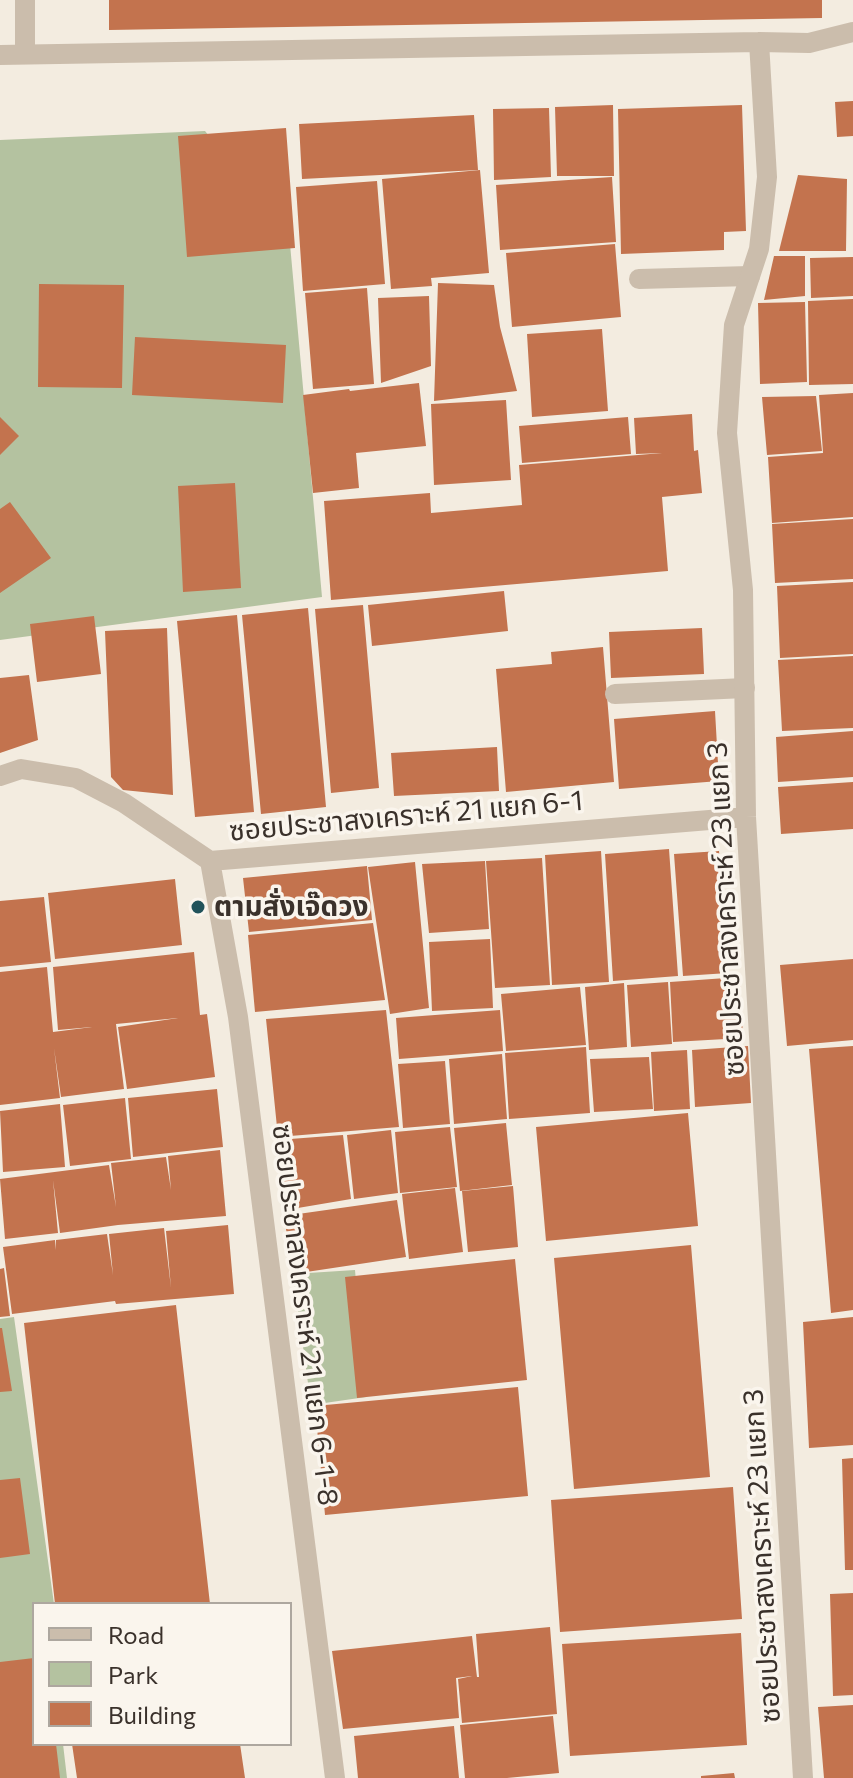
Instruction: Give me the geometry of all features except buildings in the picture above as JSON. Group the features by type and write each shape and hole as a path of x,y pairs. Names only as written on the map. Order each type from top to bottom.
{"street":[{"path":"25,0 25,54"},
{"path":"0,55 809,43 853,32"},
{"name":"ซอยประชาสงเคราะห์ 23 แยก 3","path":"759,42 767,177 759,249 734,325 727,433 743,590 746,817 803,1778"},
{"path":"639,279 750,276"},
{"path":"615,694 745,688"},
{"name":"ซอยประชาสงเคราะห์ 21 แยก 6-1","path":"0,776 21,769 76,778 124,803 210,861 746,817"},
{"name":"ซอยประชาสงเคราะห์ 21 แยก 6-1-8","path":"210,861 238,1017 335,1778"}],"green space":[{"path":"205,131 289,233 322,597 0,640 0,140"},
{"path":"355,1270 366,1397 311,1405 293,1274"},
{"path":"14,1317 54,1602 32,1602 32,1746 63,1746 67,1778 0,1778 0,1319"}],"place":[{"name":"ตามสั่งเจ๊ดวง","path":"198,907"}]}
